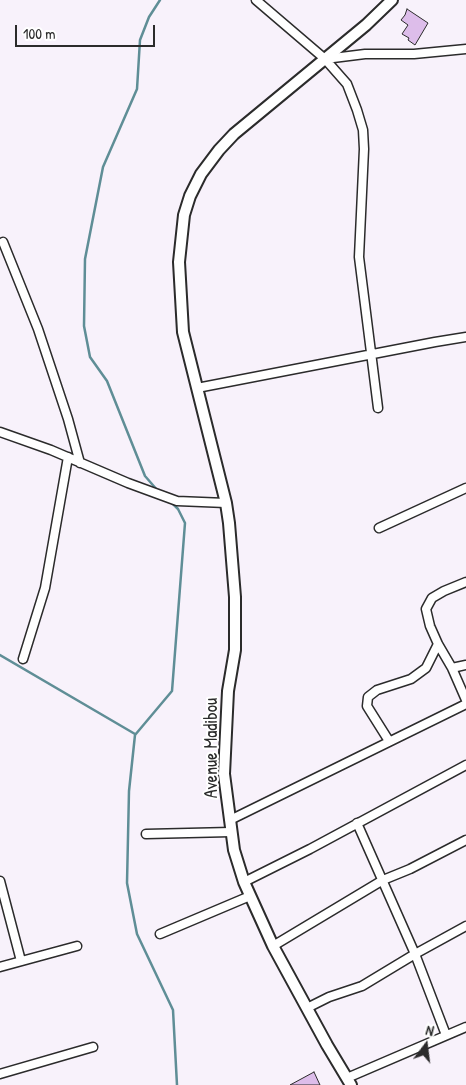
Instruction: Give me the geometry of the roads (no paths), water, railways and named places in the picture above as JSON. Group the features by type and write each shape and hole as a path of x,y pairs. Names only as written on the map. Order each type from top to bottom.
{"street":[{"path":"256,0 325,59 347,84 363,130 364,150 359,257 378,408"},
{"name":"Avenue Madibou","path":"349,1082 273,946 244,882 231,832 224,774 228,690 235,650 235,597 226,503 183,332 180,278 184,215 190,196 201,174 234,134 366,25 392,0"},
{"path":"325,59 365,54 414,54 466,49"},
{"path":"2,242 38,329 68,419 80,463"},
{"path":"197,388 466,338"},
{"path":"0,432 51,450 177,501 226,503"},
{"path":"23,660 45,588 68,458"},
{"path":"379,528 466,488"},
{"path":"466,582 432,598 426,609 430,626 466,700"},
{"path":"389,741 367,706 368,697 377,690 411,679 426,668 438,644"},
{"path":"452,668 466,665"},
{"path":"230,820 466,704"},
{"path":"244,882 310,849 466,765"},
{"path":"358,823 415,954 446,1035"},
{"path":"146,834 231,832"},
{"path":"273,946 383,880 410,869 466,840"},
{"path":"0,881 21,961"},
{"path":"160,934 250,896"},
{"path":"307,1008 329,997 362,986 466,926"},
{"path":"0,967 77,946"},
{"path":"349,1082 466,1027"},
{"path":"0,1074 93,1048"}],"waterway":[{"path":"158,491 145,476 107,381 90,357 84,326 85,259 103,167 137,89 140,40 149,17 160,0"},
{"path":"170,501 178,509 185,523 172,691 135,735 129,791 127,883 137,934 173,1010 177,1085"},
{"path":"0,655 135,734"}]}
